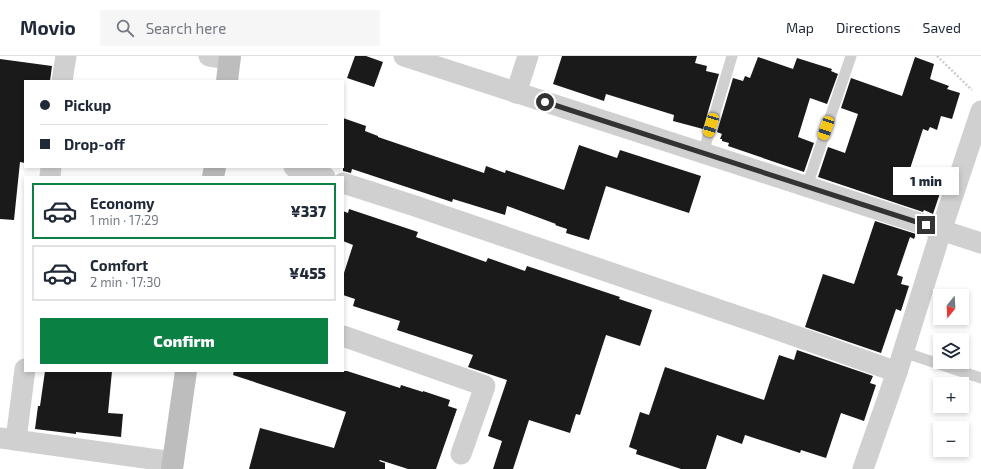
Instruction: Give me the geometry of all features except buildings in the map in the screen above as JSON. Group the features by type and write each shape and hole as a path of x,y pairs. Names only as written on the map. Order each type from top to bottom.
{"main road":[{"path":"223,57 227,80"},
{"path":"173,466 186,372"}],"street":[{"path":"62,80 66,56"},
{"path":"404,56 981,243"},
{"path":"516,93 528,56"},
{"path":"863,469 897,372 941,230 978,102"},
{"path":"297,168 322,176"},
{"path":"344,183 752,321 897,372"},
{"path":"344,336 484,386 461,454"},
{"path":"24,372 8,439 173,466"}],"lane":[{"path":"703,153 732,56"},
{"path":"807,186 851,56"},
{"path":"903,352 981,378"}],"path":[{"path":"938,56 978,102"}],"route":[{"path":"545,102 926,225"}]}
